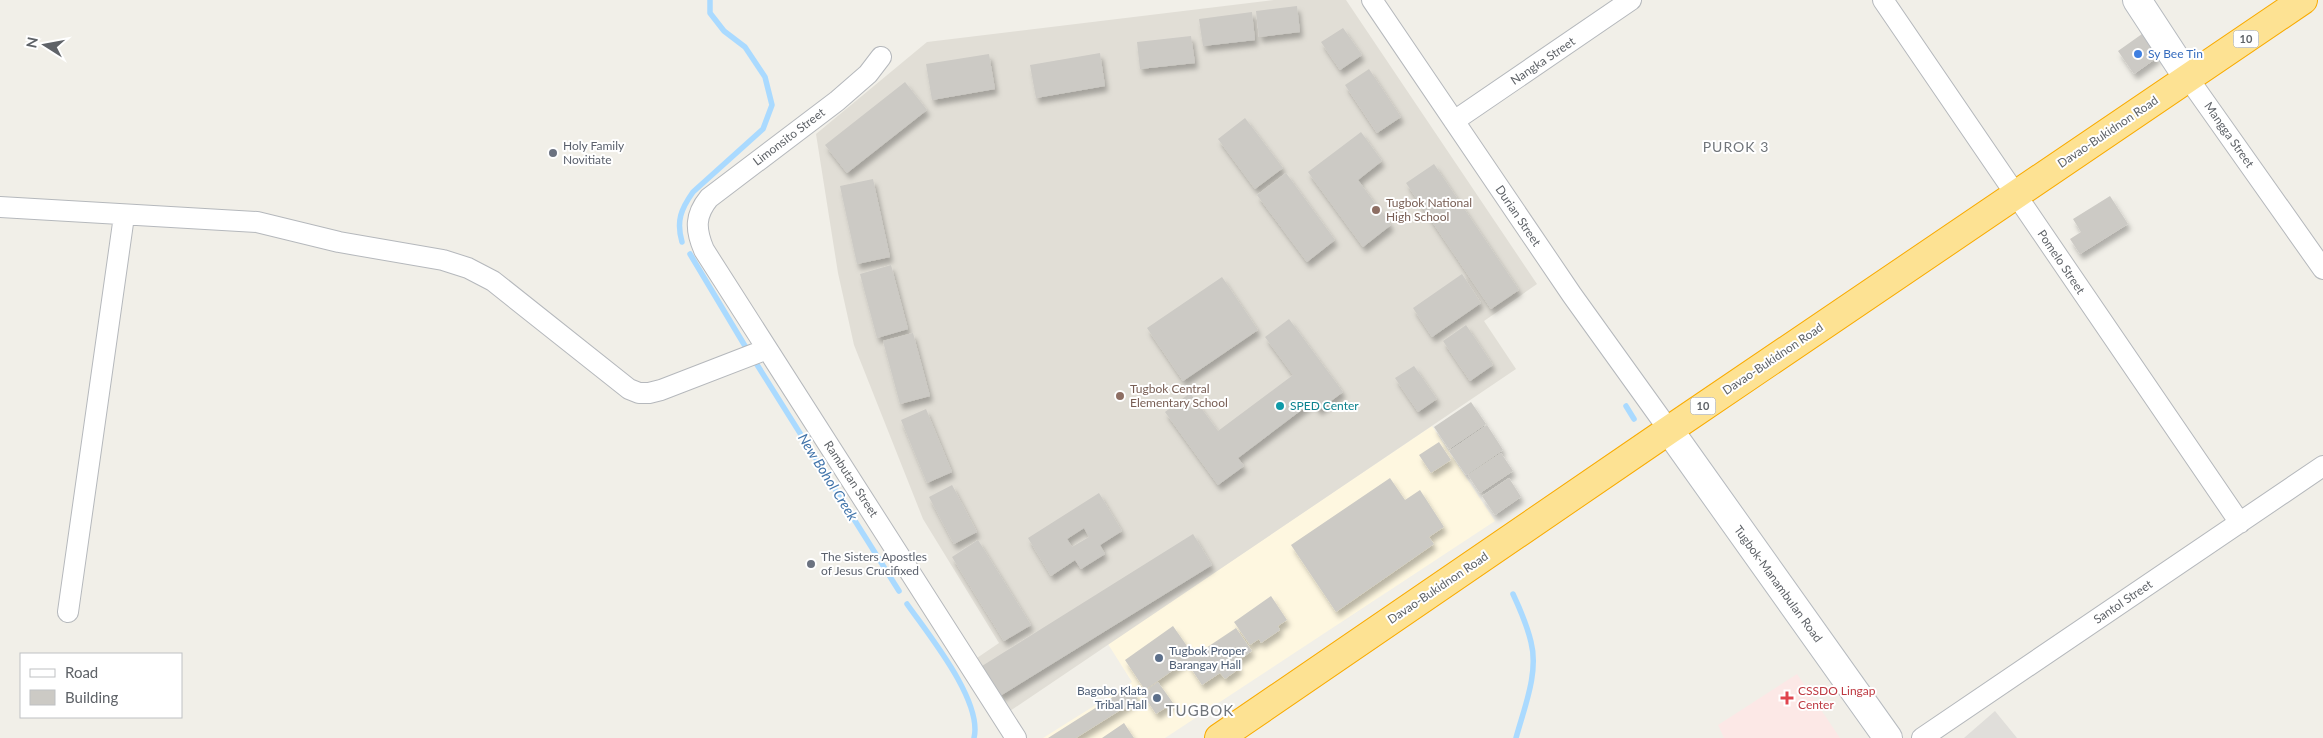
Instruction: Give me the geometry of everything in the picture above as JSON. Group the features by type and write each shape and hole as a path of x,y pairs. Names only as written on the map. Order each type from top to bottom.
{"highway":[{"name":"Davao-Bukidnon Road","path":"1219,738 1668,430 2303,0"}],"street":[{"name":"Durian Street","path":"1372,0 1572,295 1668,430"},
{"name":"Nangka Street","path":"1454,122 1631,0"},
{"name":"Pomelo Street","path":"1883,0 2240,523"},
{"name":"Mangga Street","path":"2137,0 2188,78 2323,269"},
{"name":"Limonsito Street","path":"697,217 709,198 844,95 868,74 881,56"},
{"path":"0,207 124,216 257,222 339,242 443,260 468,268 493,281 518,299 616,379 639,393 661,390 767,349"},
{"path":"68,612 124,216"},
{"name":"Rambutan Street","path":"697,217 697,233 704,250 1016,738"},
{"name":"Tugbok-Manambulan Road","path":"1668,430 1888,738"},
{"name":"Santol Street","path":"1922,738 2323,466"}],"shaded area":[{"name":"Tugbok Central Elementary School","path":"1274,0 1346,0 1537,284 1484,321 1516,369 1007,713 974,660 999,643 923,519 854,345 838,273 816,134 927,42"},
{"path":"1432,426 1495,521 1165,738 1043,738 1132,682 1108,644"},
{"name":"CSSDO Lingap Center","path":"1797,674 1840,738 1724,738 1718,725"},
{"path":"1995,711 2017,738 1964,738"}],"building":[{"path":"1297,6 1300,32 1259,37 1256,11"},
{"path":"1252,12 1255,40 1203,46 1199,19"},
{"path":"1343,28 1362,55 1340,70 1321,42"},
{"path":"2142,34 2158,57 2134,74 2118,51"},
{"path":"1191,36 1195,63 1140,69 1137,42"},
{"path":"1100,53 1105,86 1036,98 1030,65"},
{"path":"989,54 995,89 932,100 926,64"},
{"path":"1369,69 1401,117 1377,133 1345,85"},
{"path":"905,82 927,110 847,173 825,145"},
{"path":"1245,118 1283,168 1255,189 1218,139"},
{"path":"1361,132 1382,161 1358,180 1391,225 1363,247 1308,172"},
{"path":"1434,164 1519,290 1491,309 1406,183"},
{"path":"1286,173 1335,240 1307,262 1257,195"},
{"path":"873,179 890,257 857,264 840,186"},
{"path":"2110,196 2128,224 2080,254 2070,239 2081,232 2073,219"},
{"path":"891,265 908,329 877,338 860,274"},
{"path":"1462,274 1481,303 1432,337 1413,308"},
{"path":"1222,277 1258,330 1183,381 1147,328"},
{"name":"SPED Center","path":"1289,319 1343,392 1319,410 1312,402 1238,458 1244,466 1218,485 1165,412 1190,393 1218,431 1293,375 1265,337"},
{"path":"1466,325 1493,365 1470,381 1443,341"},
{"path":"913,333 930,396 900,404 883,341"},
{"path":"1414,366 1437,399 1418,412 1395,378"},
{"path":"1471,402 1486,424 1449,449 1434,427"},
{"path":"926,409 952,472 927,483 901,420"},
{"path":"1487,425 1503,450 1466,475 1449,451"},
{"path":"1439,442 1451,460 1431,473 1419,455"},
{"path":"1501,453 1513,471 1480,493 1468,475"},
{"path":"1390,478 1405,500 1420,490 1444,527 1429,537 1434,544 1336,612 1291,545"},
{"path":"1509,478 1521,497 1495,515 1482,496"},
{"path":"952,485 977,532 954,544 929,497"},
{"path":"1099,493 1122,531 1100,545 1105,554 1081,569 1075,560 1051,576 1028,538","holes":["1084,528 1089,537 1072,547 1067,539"]},
{"path":"1193,534 1212,565 1000,696 982,666"},
{"path":"978,540 1031,625 1004,641 952,557"},
{"path":"1271,596 1287,620 1278,626 1280,630 1261,643 1259,639 1250,645 1234,622"},
{"path":"1173,626 1194,656 1236,628 1252,651 1236,662 1240,668 1225,679 1220,673 1202,685 1186,661 1145,690 1125,660"},
{"name":"Bagobo Klata Tribal Hall","path":"1158,682 1173,703 1156,714 1142,693"},
{"path":"1130,686 1138,699 1076,738 1048,738"},
{"path":"1124,723 1134,738 1102,738"}],"waterway":[{"name":"New Bohol Creek","path":"682,242 680,221 689,198 693,192 763,129 772,105 765,77 745,47 724,31 710,13 710,0"},
{"name":"New Bohol Creek","path":"690,254 748,351"},
{"name":"New Bohol Creek","path":"756,363 899,591"},
{"path":"1626,406 1634,419"},
{"path":"1513,594 1521,611 1533,654 1530,690 1516,738"},
{"name":"New Bohol Creek","path":"907,604 952,668 962,687 975,723 974,738"}],"place":[{"name":"Sy Bee Tin","path":"2138,54"},
{"name":"Holy Family Novitiate","path":"553,153"},
{"name":"Tugbok National High School","path":"1376,210"},
{"name":"Tugbok Central Elementary School","path":"1120,396"},
{"name":"SPED Center","path":"1280,406"},
{"name":"The Sisters Apostles of Jesus Crucifixed","path":"811,564"},
{"name":"Tugbok Proper Barangay Hall","path":"1159,658"},
{"name":"Bagobo Klata Tribal Hall","path":"1157,698"},
{"name":"CSSDO Lingap Center","path":"1787,698"}],"district":[{"name":"PUROK 3","path":"1736,147"},
{"name":"TUGBOK","path":"1200,711"}]}
